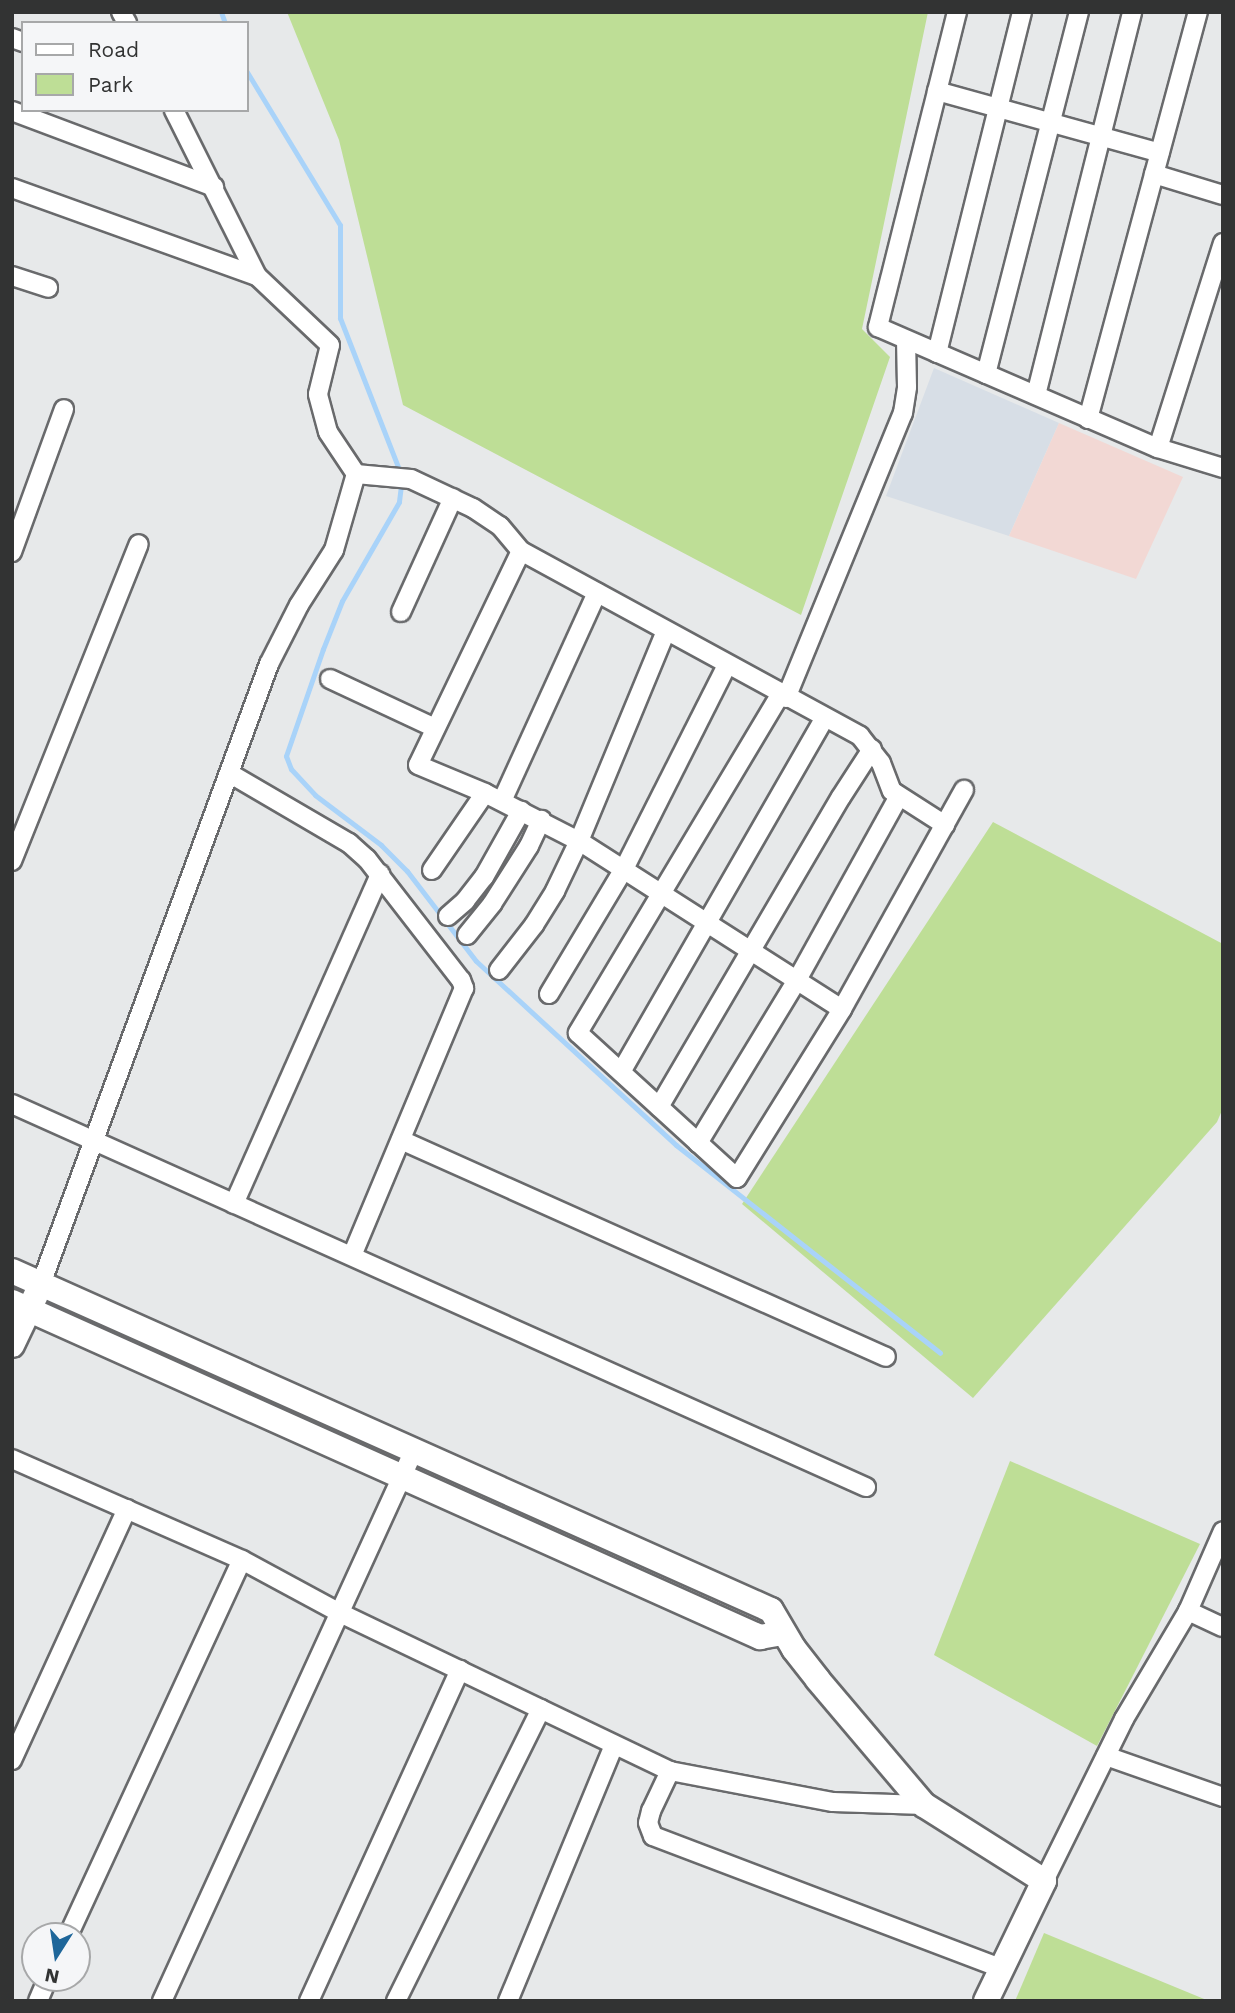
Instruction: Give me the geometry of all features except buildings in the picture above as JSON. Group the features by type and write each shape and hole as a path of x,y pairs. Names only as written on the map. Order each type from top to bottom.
{"street":[{"path":"957,12 878,327 1158,449 1223,468"},
{"path":"937,353 1022,12"},
{"path":"986,374 1079,12"},
{"path":"1036,395 1132,12"},
{"path":"1088,419 1198,12"},
{"path":"937,90 1160,153"},
{"path":"12,111 214,187"},
{"path":"12,1345 21,1306 41,1284 269,664 299,605 334,550 356,474 328,432 318,394 330,345 257,276 175,112"},
{"path":"1154,174 1223,195"},
{"path":"12,188 257,276"},
{"path":"1158,449 1223,243"},
{"path":"12,276 48,288"},
{"path":"906,340 907,387 903,413 783,696 578,1033 737,1178 842,1009 964,790"},
{"path":"12,552 64,410"},
{"path":"356,474 402,478 489,516 522,551 824,719 860,736 872,749 898,798 945,825"},
{"path":"401,612 453,498"},
{"path":"14,853 139,544"},
{"path":"522,551 418,765 541,820 625,867 842,1009"},
{"path":"502,801 597,593"},
{"path":"499,970 545,910 579,841 666,631"},
{"path":"549,994 625,867 727,665"},
{"path":"330,679 435,728"},
{"path":"621,1072 824,719"},
{"path":"659,1107 872,749"},
{"path":"229,773 349,843 380,874 461,980 464,988 352,1256"},
{"path":"432,870 485,793"},
{"path":"698,1143 797,980 898,798"},
{"path":"447,916 465,901 484,877 522,811"},
{"path":"467,935 522,858 541,820"},
{"path":"234,1203 380,874"},
{"path":"12,1104 866,1487"},
{"path":"401,1140 886,1357"},
{"path":"12,1271 771,1610 783,1633 818,1681 924,1805 1044,1881"},
{"path":"21,1306 760,1637 783,1633"},
{"path":"162,2001 414,1450"},
{"path":"12,1459 242,1560 338,1612 670,1771 833,1802 924,1805"},
{"path":"12,1760 127,1509"},
{"path":"986,2001 1106,1756 1188,1611 1223,1531"},
{"path":"74,1922 242,1560"},
{"path":"1188,1611 1223,1627"},
{"path":"309,2001 460,1670"},
{"path":"396,2001 541,1709"},
{"path":"508,2001 614,1745"},
{"path":"1106,1756 1223,1797"},
{"path":"670,1771 651,1811 648,1823 653,1836 1001,1968"}],"shaded area":[{"path":"934,368 1059,423 1009,536 886,496"},
{"path":"1059,423 1183,477 1136,579 1009,536"}],"green space":[{"path":"287,12 928,12 862,329 890,357 801,615 403,405 339,140"},
{"path":"993,822 1223,944 1223,1108 1217,1122 973,1398 742,1204"},
{"path":"1010,1461 1200,1544 1097,1746 934,1655"},
{"path":"1044,1933 1209,2001 1015,2001"}],"waterway":[{"path":"221,12 224,21"},
{"path":"248,74 340,225 340,318 402,477 399,502 342,601 323,649 286,756 291,769 315,795 381,845 407,871 476,961 676,1145 940,1353"}]}
